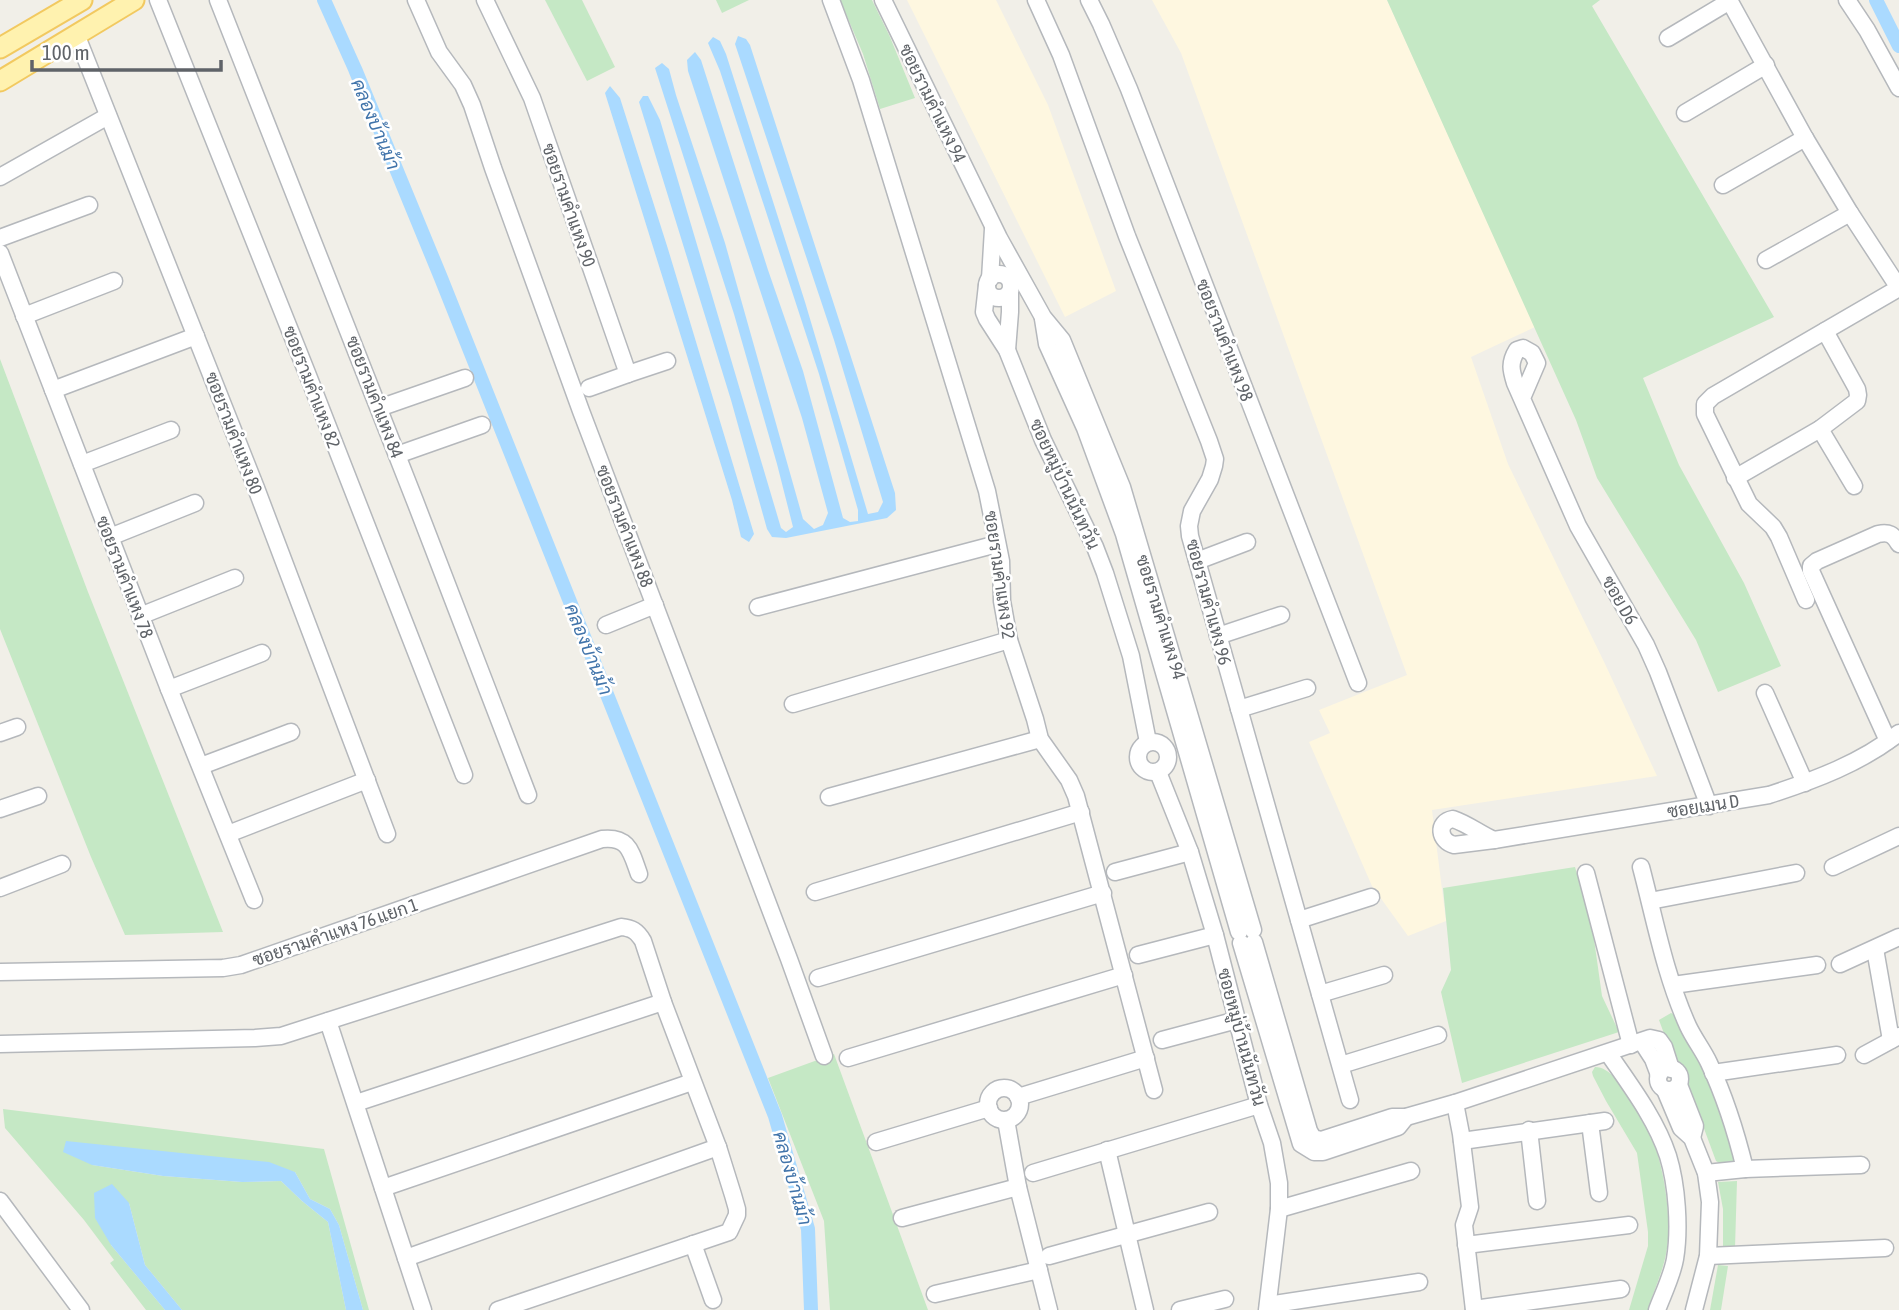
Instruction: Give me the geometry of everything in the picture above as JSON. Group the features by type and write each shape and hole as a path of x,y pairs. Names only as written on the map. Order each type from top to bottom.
{"main road":[{"path":"0,48 82,0"},
{"path":"0,81 134,0"}],"street":[{"name":"ซอยรามคำแหง 82","path":"158,0 464,775"},
{"name":"ซอยรามคำแหง 84","path":"218,0 528,795"},
{"name":"ซอยรามคำแหง 88","path":"416,0 439,51 463,85 472,105 576,398 824,1056"},
{"name":"ซอยรามคำแหง 90","path":"485,0 532,98 628,374"},
{"name":"ซอยรามคําแหง 92","path":"831,0 861,80 987,491 1001,561 1002,601 1009,640 1040,739 1069,780 1081,812 1154,1090"},
{"name":"ซอยรามคําแหง 94","path":"883,0 1004,247 1043,317 1062,340 1122,487 1247,937 1301,1144 1314,1152 1323,1152 1398,1127 1406,1117 1637,1044"},
{"name":"ซอยรามคําแหง 96","path":"1036,0 1061,55 1127,236 1209,441 1214,459 1210,480 1192,511 1190,536 1350,1100"},
{"name":"ซอยรามคําแหง 98","path":"1088,0 1129,89 1357,683"},
{"path":"1847,0 1899,88"},
{"path":"1668,38 1729,1 1805,138 1899,288 1713,396 1705,404 1705,414 1735,478 1749,504 1773,527 1779,537 1806,600"},
{"name":"ซอยรามคำแหง 80","path":"76,34 196,336 387,834"},
{"path":"1685,113 1766,65"},
{"path":"0,177 108,116"},
{"path":"1723,185 1805,138"},
{"path":"0,238 89,205"},
{"path":"1766,260 1850,212"},
{"name":"ซอยหมู่บ้านนันทวัน","path":"993,225 984,312 1007,350 1043,440 1105,573 1131,656 1148,742 1140,750 1139,761 1146,770 1158,772 1190,852 1215,935 1259,1105 1272,1143 1279,1182 1279,1209 1268,1307"},
{"name":"ซอยหมู่บ้านนันทวัน","path":"1004,247 1010,312 1007,350"},
{"name":"ซอยรามคำแหง 78","path":"0,253 140,616 254,900"},
{"path":"24,316 114,281"},
{"path":"988,282 989,294 998,299 1007,296 1009,285"},
{"path":"1735,478 1820,429 1857,401 1858,396 1850,374 1825,331"},
{"path":"53,390 196,336"},
{"path":"589,388 667,360"},
{"path":"379,408 465,378"},
{"name":"ซอย D6","path":"1522,398 1578,526 1658,671 1709,806"},
{"path":"397,455 482,425"},
{"path":"1820,429 1854,486"},
{"path":"82,464 171,430"},
{"path":"110,537 195,503"},
{"path":"1894,737 1811,571 1811,566 1878,534 1893,535 1899,544"},
{"path":"1197,561 1247,542"},
{"path":"758,607 997,544"},
{"path":"140,616 235,578"},
{"path":"606,625 655,605"},
{"path":"1218,636 1281,615"},
{"path":"793,704 1009,640"},
{"path":"169,689 262,653"},
{"path":"1239,709 1307,688"},
{"path":"1765,693 1805,783"},
{"path":"0,733 17,727"},
{"path":"201,766 291,732"},
{"name":"ซอยเมน D","path":"1494,840 1769,795 1847,765 1894,737"},
{"path":"829,797 1040,739"},
{"path":"228,834 368,780"},
{"path":"0,809 38,796"},
{"path":"815,892 1081,812"},
{"path":"1833,867 1899,836"},
{"name":"ซอยรามคำแหง 76 แยก 1","path":"0,972 223,968 241,965 602,839 614,838 625,845 632,853 639,874"},
{"path":"1115,872 1190,852"},
{"path":"0,888 62,864"},
{"path":"1641,867 1667,970 1688,1027 1713,1073 1734,1126 1745,1169"},
{"path":"1586,873 1637,1044 1668,1079 1681,1128 1692,1138 1706,1173 1710,1202 1708,1256 1694,1310"},
{"path":"1650,901 1796,873"},
{"path":"818,978 1103,893"},
{"path":"1299,920 1371,897"},
{"path":"0,1044 281,1036 621,927 630,928 638,933 643,941 692,1082 718,1147 737,1215 729,1231 498,1310"},
{"path":"1138,955 1215,935"},
{"path":"1840,964 1899,937"},
{"path":"1864,1055 1895,1038 1875,949"},
{"path":"1673,985 1818,965"},
{"path":"848,1058 1124,975"},
{"path":"1320,994 1384,975"},
{"path":"356,1103 663,1002"},
{"path":"1162,1040 1237,1020"},
{"path":"328,1021 423,1310"},
{"path":"1341,1065 1438,1035"},
{"path":"1608,1053 1654,1124 1668,1157 1676,1200 1678,1231 1675,1262 1657,1310"},
{"path":"1713,1073 1837,1055"},
{"path":"1018,1097 1146,1058"},
{"path":"383,1188 692,1082"},
{"path":"1001,1089 1011,1090 1018,1097 1018,1111 1006,1120 997,1119 989,1108 989,1098 1001,1089"},
{"path":"1455,1103 1470,1208 1464,1225 1474,1310 1620,1289"},
{"path":"1033,1173 1259,1105"},
{"path":"876,1142 989,1108"},
{"path":"1006,1120 1018,1187 1049,1310"},
{"path":"1462,1141 1597,1122 1599,1193"},
{"path":"1528,1130 1537,1201"},
{"path":"406,1258 718,1147"},
{"path":"1107,1150 1144,1310"},
{"path":"1706,1173 1861,1165"},
{"path":"1279,1209 1411,1171"},
{"path":"902,1218 1018,1187"},
{"path":"0,1201 81,1310"},
{"path":"1049,1256 1209,1212"},
{"path":"1466,1245 1629,1225"},
{"path":"693,1244 713,1300"},
{"path":"1708,1256 1885,1248"},
{"path":"935,1294 1040,1270"},
{"path":"1268,1307 1419,1282"},
{"path":"1180,1310 1225,1299"}],"shaded area":[{"path":"907,0 996,0 1048,105 1116,291 1065,317"},
{"path":"1152,0 1387,0 1535,327 1471,357 1508,464 1657,776 1432,810 1446,921 1408,936 1372,886 1309,742 1330,733 1319,710 1407,675 1181,53"}],"green space":[{"path":"545,0 582,0 615,67 587,81"},
{"path":"716,0 749,0 722,13"},
{"path":"840,0 872,0 915,98 880,109 863,54"},
{"path":"1387,0 1600,0 1592,6 1774,317 1643,378 1679,465 1744,583 1781,666 1718,692 1696,640 1597,478 1576,420"},
{"path":"0,359 88,592 223,932 125,935 0,629"},
{"path":"1575,867 1592,925 1602,996 1619,1032 1462,1083 1441,992 1451,970 1443,888"},
{"path":"1671,1013 1679,1017 1722,1104 1736,1155 1735,1163 1721,1164 1716,1161 1686,1080 1659,1020"},
{"path":"834,1054 928,1310 830,1310 824,1221 768,1078"},
{"path":"1595,1067 1606,1070 1615,1078 1640,1114 1654,1143 1662,1172 1668,1220 1667,1248 1648,1310 1629,1310 1648,1246 1637,1153 1593,1076"},
{"path":"3,1109 324,1149 369,1310 363,1310 339,1225 330,1209 310,1199 295,1172 92,1165 163,1176 242,1182 281,1181 328,1222 346,1310 182,1310 145,1265 129,1203 111,1245 165,1310 146,1310 110,1263 114,1260 84,1220 5,1128"},
{"path":"1737,1181 1735,1248 1723,1248 1723,1209 1718,1182"},
{"path":"1718,1265 1728,1266 1721,1310 1710,1310"}],"water":[{"path":"738,36 746,39 750,45 895,493 896,510 887,518 786,538 772,537 767,529 731,400 639,102 643,96 648,96 660,120 781,528 786,532 793,527 777,464 734,314 655,68 662,63 669,69 725,243 803,519 814,529 823,525 828,513 802,418 688,71 687,60 695,52 701,60 803,371 843,518 850,522 858,521 858,510 819,374 720,71 708,43 713,37 720,41 726,54 805,302 868,514 878,512 883,502 834,340 735,44"},
{"path":"610,86 620,98 668,249 754,534 749,542 741,537 732,500 605,93"},
{"path":"66,1141 269,1162 295,1172 310,1199 330,1209 339,1225 363,1310 346,1310 328,1222 281,1181 242,1182 163,1176 92,1165 63,1152"},
{"path":"112,1184 129,1203 145,1265 182,1310 165,1310 111,1245 95,1218 94,1193"}],"waterway":[{"name":"คลองบ้านม้า","path":"324,0 441,278 775,1116 808,1229 811,1310"},
{"path":"1876,0 1899,46"}]}
